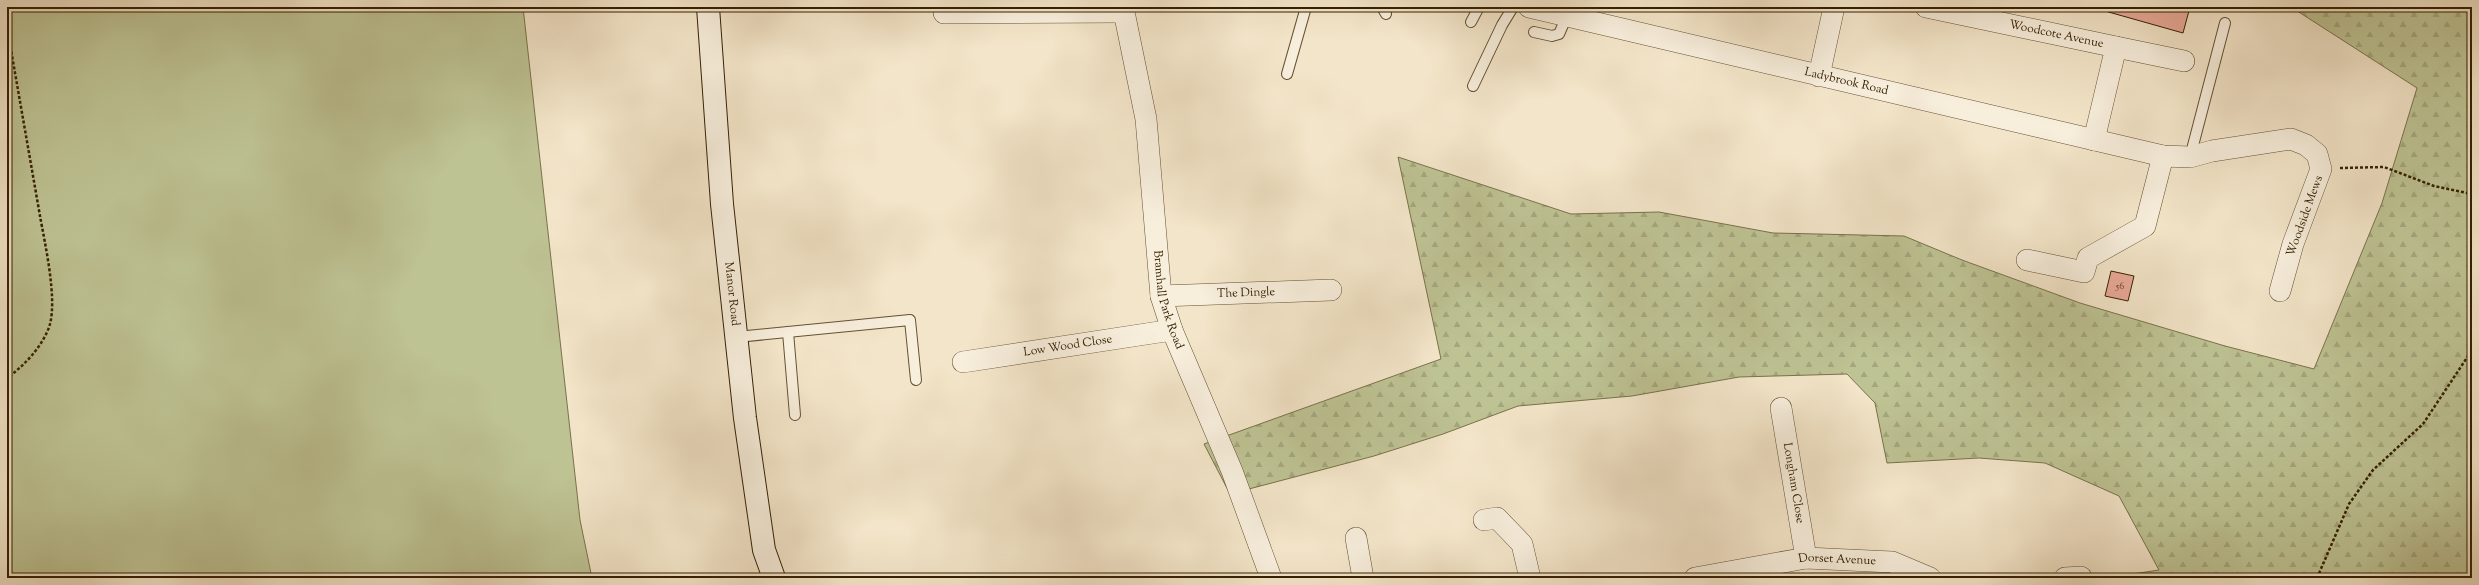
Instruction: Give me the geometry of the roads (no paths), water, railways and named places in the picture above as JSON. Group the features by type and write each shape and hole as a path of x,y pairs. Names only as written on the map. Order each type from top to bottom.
{"street":[{"name":"Manor Road","path":"708,7 722,204 745,418 764,550 774,578"},
{"name":"Ladybrook Road","path":"1529,7 2163,156 2190,157"},
{"path":"1819,76 1834,7"},
{"name":"Woodcote Avenue","path":"1926,7 2184,61"},
{"path":"944,13 1123,9"},
{"name":"Bramhall Park Road","path":"1123,9 1146,120 1161,296 1172,330 1232,471 1271,578"},
{"name":"Woodcote Avenue","path":"2094,140 2116,47"},
{"name":"Woodside Mews","path":"2190,157 2212,152 2291,140 2306,145 2317,154 2322,169 2294,244 2280,291"},
{"path":"2027,260 2084,272 2088,258 2146,226 2163,156"},
{"name":"The Dingle","path":"1161,296 1331,290"},
{"name":"Low Wood Close","path":"963,362 1172,330"},
{"name":"Longham Close","path":"1781,408 1806,558"},
{"path":"1484,520 1497,518 1522,544 1530,578"},
{"path":"1356,538 1363,578"},
{"name":"Dorset Avenue","path":"1695,578 1806,558 1892,562 1930,578"}],"lane":[{"path":"1287,74 1306,7"},
{"path":"1472,22 1479,7"},
{"path":"1473,86 1502,25 1513,7"},
{"path":"1534,32 1552,36 1559,34 1567,16"},
{"path":"2190,157 2225,23"},
{"path":"737,337 910,320 916,380"},
{"path":"788,332 795,416"}]}
